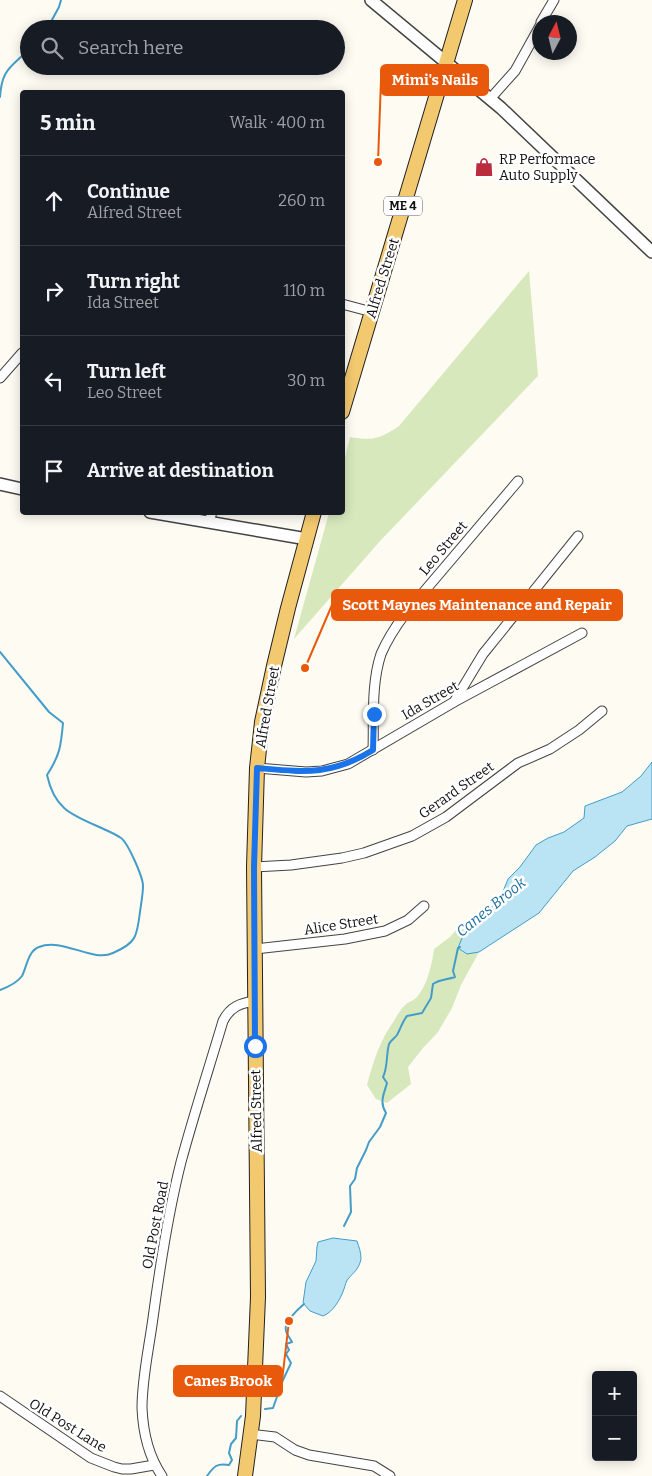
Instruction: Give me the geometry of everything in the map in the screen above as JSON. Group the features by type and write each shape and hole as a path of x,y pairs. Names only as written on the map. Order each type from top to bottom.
{"main road":[{"name":"Alfred Street","path":"345,402 465,0"},
{"name":"Alfred Street","path":"244,1476 256,1374 258,1297 254,1001 254,867 257,768 262,722 274,666 313,515"}],"street":[{"path":"371,0 490,99 652,252"},
{"path":"545,15 554,0"},
{"path":"490,99 515,71 532,40"},
{"path":"345,305 372,312"},
{"path":"0,378 20,355"},
{"name":"Leo Street","path":"373,750 375,686 382,654 390,635 405,614 518,481"},
{"path":"0,484 20,489"},
{"path":"180,515 210,518 307,539"},
{"path":"454,702 483,654 578,536"},
{"name":"Ida Street","path":"257,768 306,772 322,771 348,764 454,702 582,633"},
{"name":"Gerard Street","path":"254,867 342,858 379,848 412,836 446,817 518,763 550,749 602,712"},
{"name":"Alice Street","path":"255,949 345,939 385,931 408,920 424,906"},
{"name":"Old Post Road","path":"162,1476 154,1465 142,1407 143,1386 158,1284 173,1199 181,1161 223,1020 233,1007 243,1002 254,1001"},
{"name":"Old Post Lane","path":"0,1396 91,1458 114,1468 122,1469 154,1465"},
{"path":"250,1434 275,1437 295,1450 309,1455 374,1466 390,1476"}],"green space":[{"path":"529,271 538,376 381,540 294,639 328,515 345,515 345,458 350,437 376,438 387,434 399,426"},
{"path":"458,928 469,930 462,938 467,954 479,952 461,985 452,1008 438,1032 408,1067 411,1084 387,1103 376,1099 367,1085 381,1044 401,1010 406,1004 415,999 423,989 434,949 450,937"}],"water":[{"path":"652,762 652,819 627,826 615,841 573,871 539,913 479,952 467,954 458,948 462,938 481,920 502,894 508,879 520,867 536,845 564,832 584,818 585,806 622,792 641,776"},
{"path":"333,1238 357,1241 361,1259 358,1268 347,1281 336,1305 323,1316 310,1311 303,1303 306,1282 316,1261 318,1242"}],"waterway":[{"path":"52,20 61,0"},
{"path":"0,97 5,74 20,57"},
{"path":"0,652 49,712 63,723 59,750 55,762 47,775 54,795 64,808 71,813 124,841 135,860 143,886 136,933 131,942 126,946 105,955 96,955 57,945 39,947 30,955 22,976 0,990"},
{"name":"Canes Brook","path":"344,1226 351,1212 350,1186 355,1179 357,1168 369,1142 380,1127 386,1113 382,1102 387,1083 383,1077 386,1069 389,1044 397,1035 407,1016 422,1013 431,998 433,984 455,977 453,971 458,948 460,947"},
{"name":"Canes Brook","path":"265,1409 273,1408 291,1363 286,1354 289,1350 286,1344 292,1342 286,1331 287,1324 304,1304"},
{"name":"Canes Brook","path":"207,1476 216,1466 221,1464 229,1465 232,1460 229,1453 231,1444 236,1438 237,1421 241,1416"}],"place":[{"name":"Mimi's Nails","path":"378,162"},
{"name":"RP Performace Auto Supply","path":"484,167"},
{"name":"Scott Maynes Maintenance and Repair","path":"305,668"},
{"name":"Canes Brook","path":"289,1321"}],"route":[{"path":"255,1046 254,867 257,768 306,772 322,771 348,764 373,750 374,714"}]}
